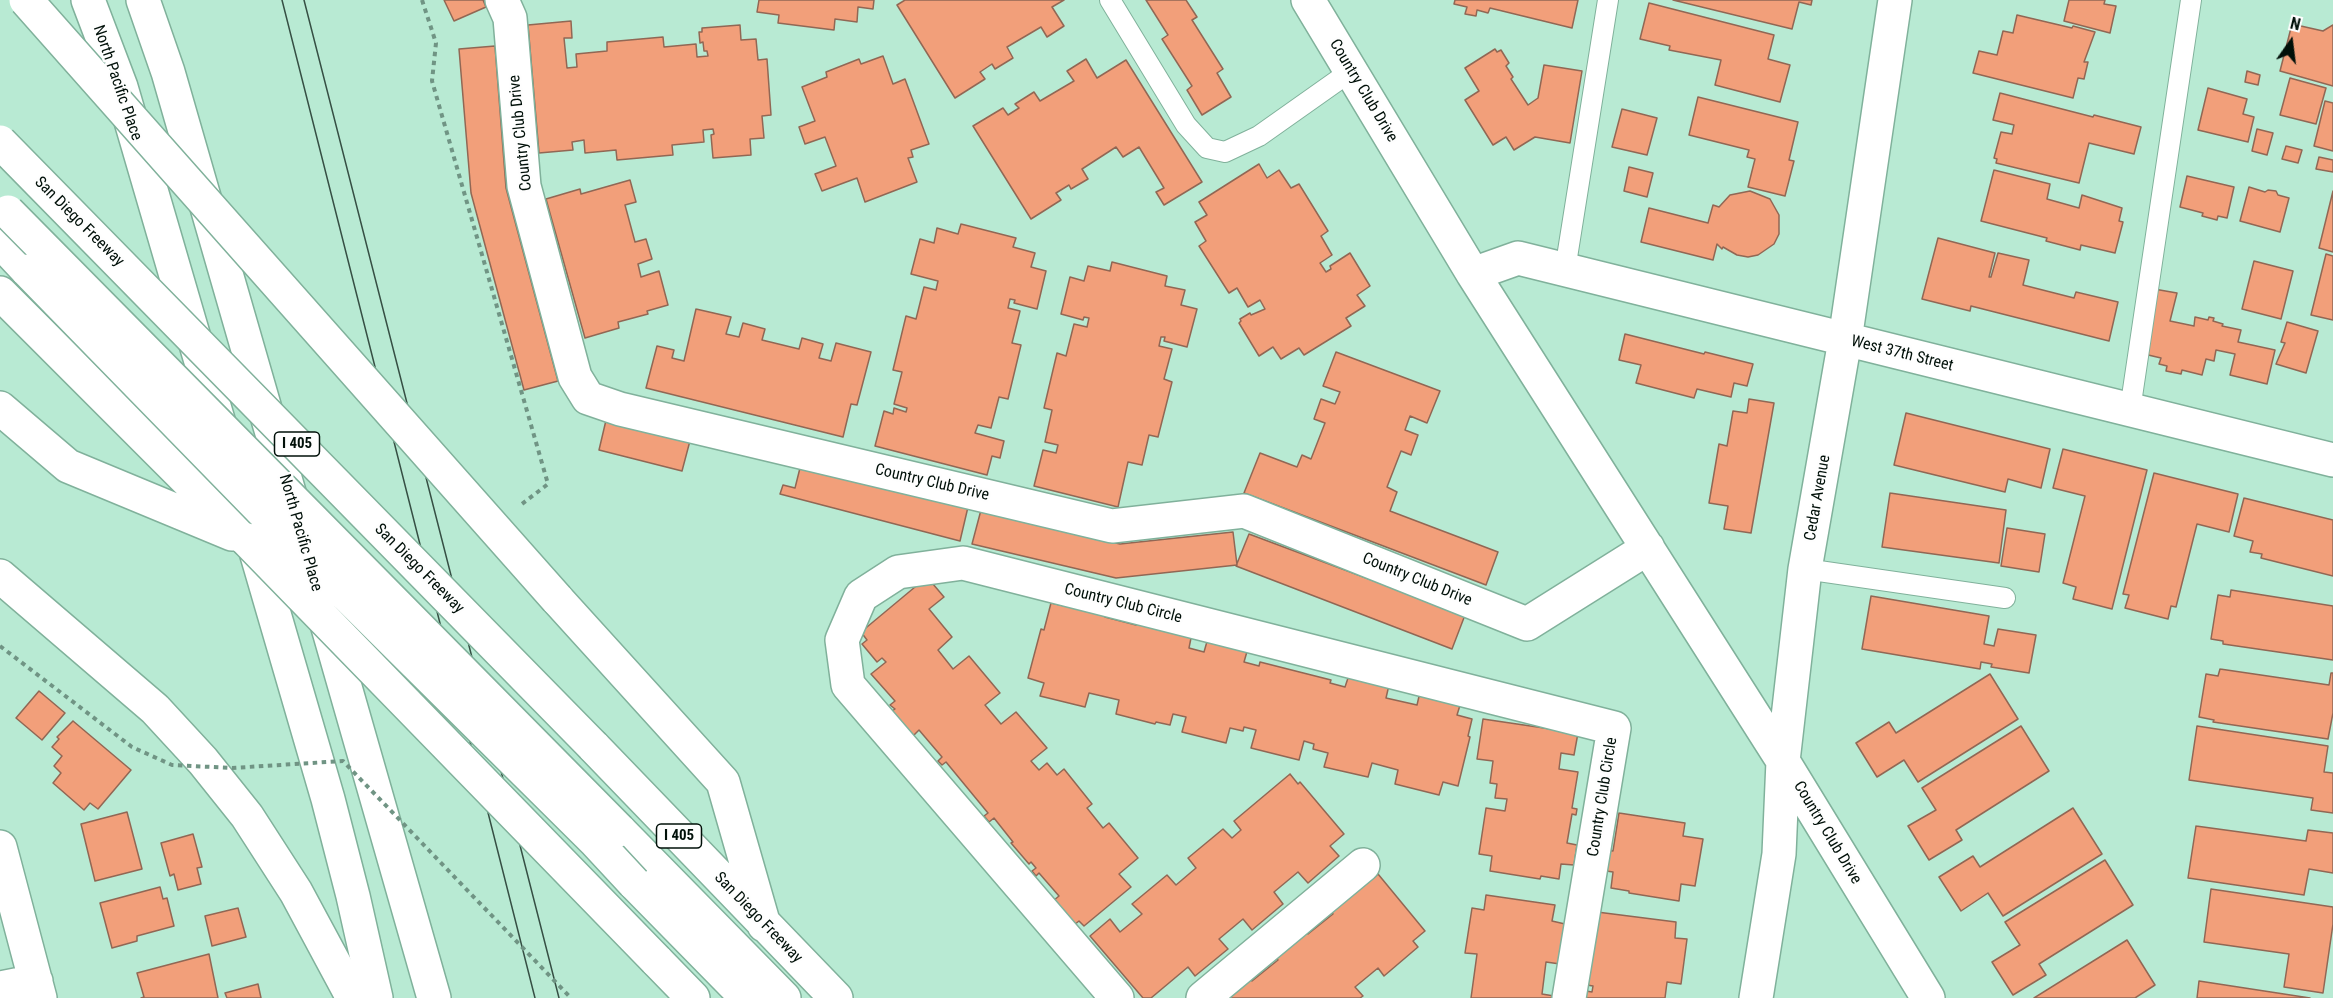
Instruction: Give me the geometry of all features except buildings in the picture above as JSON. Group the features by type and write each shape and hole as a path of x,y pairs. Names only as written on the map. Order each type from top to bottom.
{"main road":[{"path":"26,0 557,599 723,782 764,925"},
{"name":"North Pacific Place","path":"88,0 121,87 321,776 353,896 375,998"},
{"name":"North Pacific Place","path":"143,0 168,72 434,998"},
{"name":"Country Club Drive","path":"502,0 510,18 524,186 575,376 588,398 620,409 1112,526 1244,511 1527,624 1648,548"},
{"name":"Country Club Drive","path":"1308,0 1473,274 1783,761 1928,998"},
{"name":"Cedar Avenue","path":"1756,998 1779,854 1783,761 1805,569 1845,340 1895,0"},
{"name":"San Diego Freeway","path":"0,142 593,746 836,998"},
{"path":"3,219 28,271 272,521 595,841 747,998"},
{"path":"3,219 619,830 784,998"},
{"name":"West 37th Street","path":"1473,274 1518,258 2333,460"},
{"path":"0,293 247,540 693,998"},
{"path":"0,408 68,466 247,540"},
{"name":"Country Club Circle","path":"1117,998 848,685 842,640 861,596 898,572 963,563 1614,728 1569,998"},
{"path":"0,576 155,709 203,761 247,816 296,892 353,998"},
{"path":"0,847 38,989 0,988"},
{"path":"1203,998 1363,865"}],"lane":[{"path":"1110,0 1186,125 1207,148 1225,152 1259,136 1351,71"},
{"path":"1565,270 1608,0"},
{"path":"2130,410 2191,0"},
{"path":"1805,569 2005,598"}],"path":[{"path":"422,0 436,43 432,81 548,484 522,504 525,516"},
{"path":"0,646 132,747 172,765 232,768 343,761 571,998"}],"tram line":[{"path":"282,0 535,998"},
{"path":"304,0 559,998"}]}
